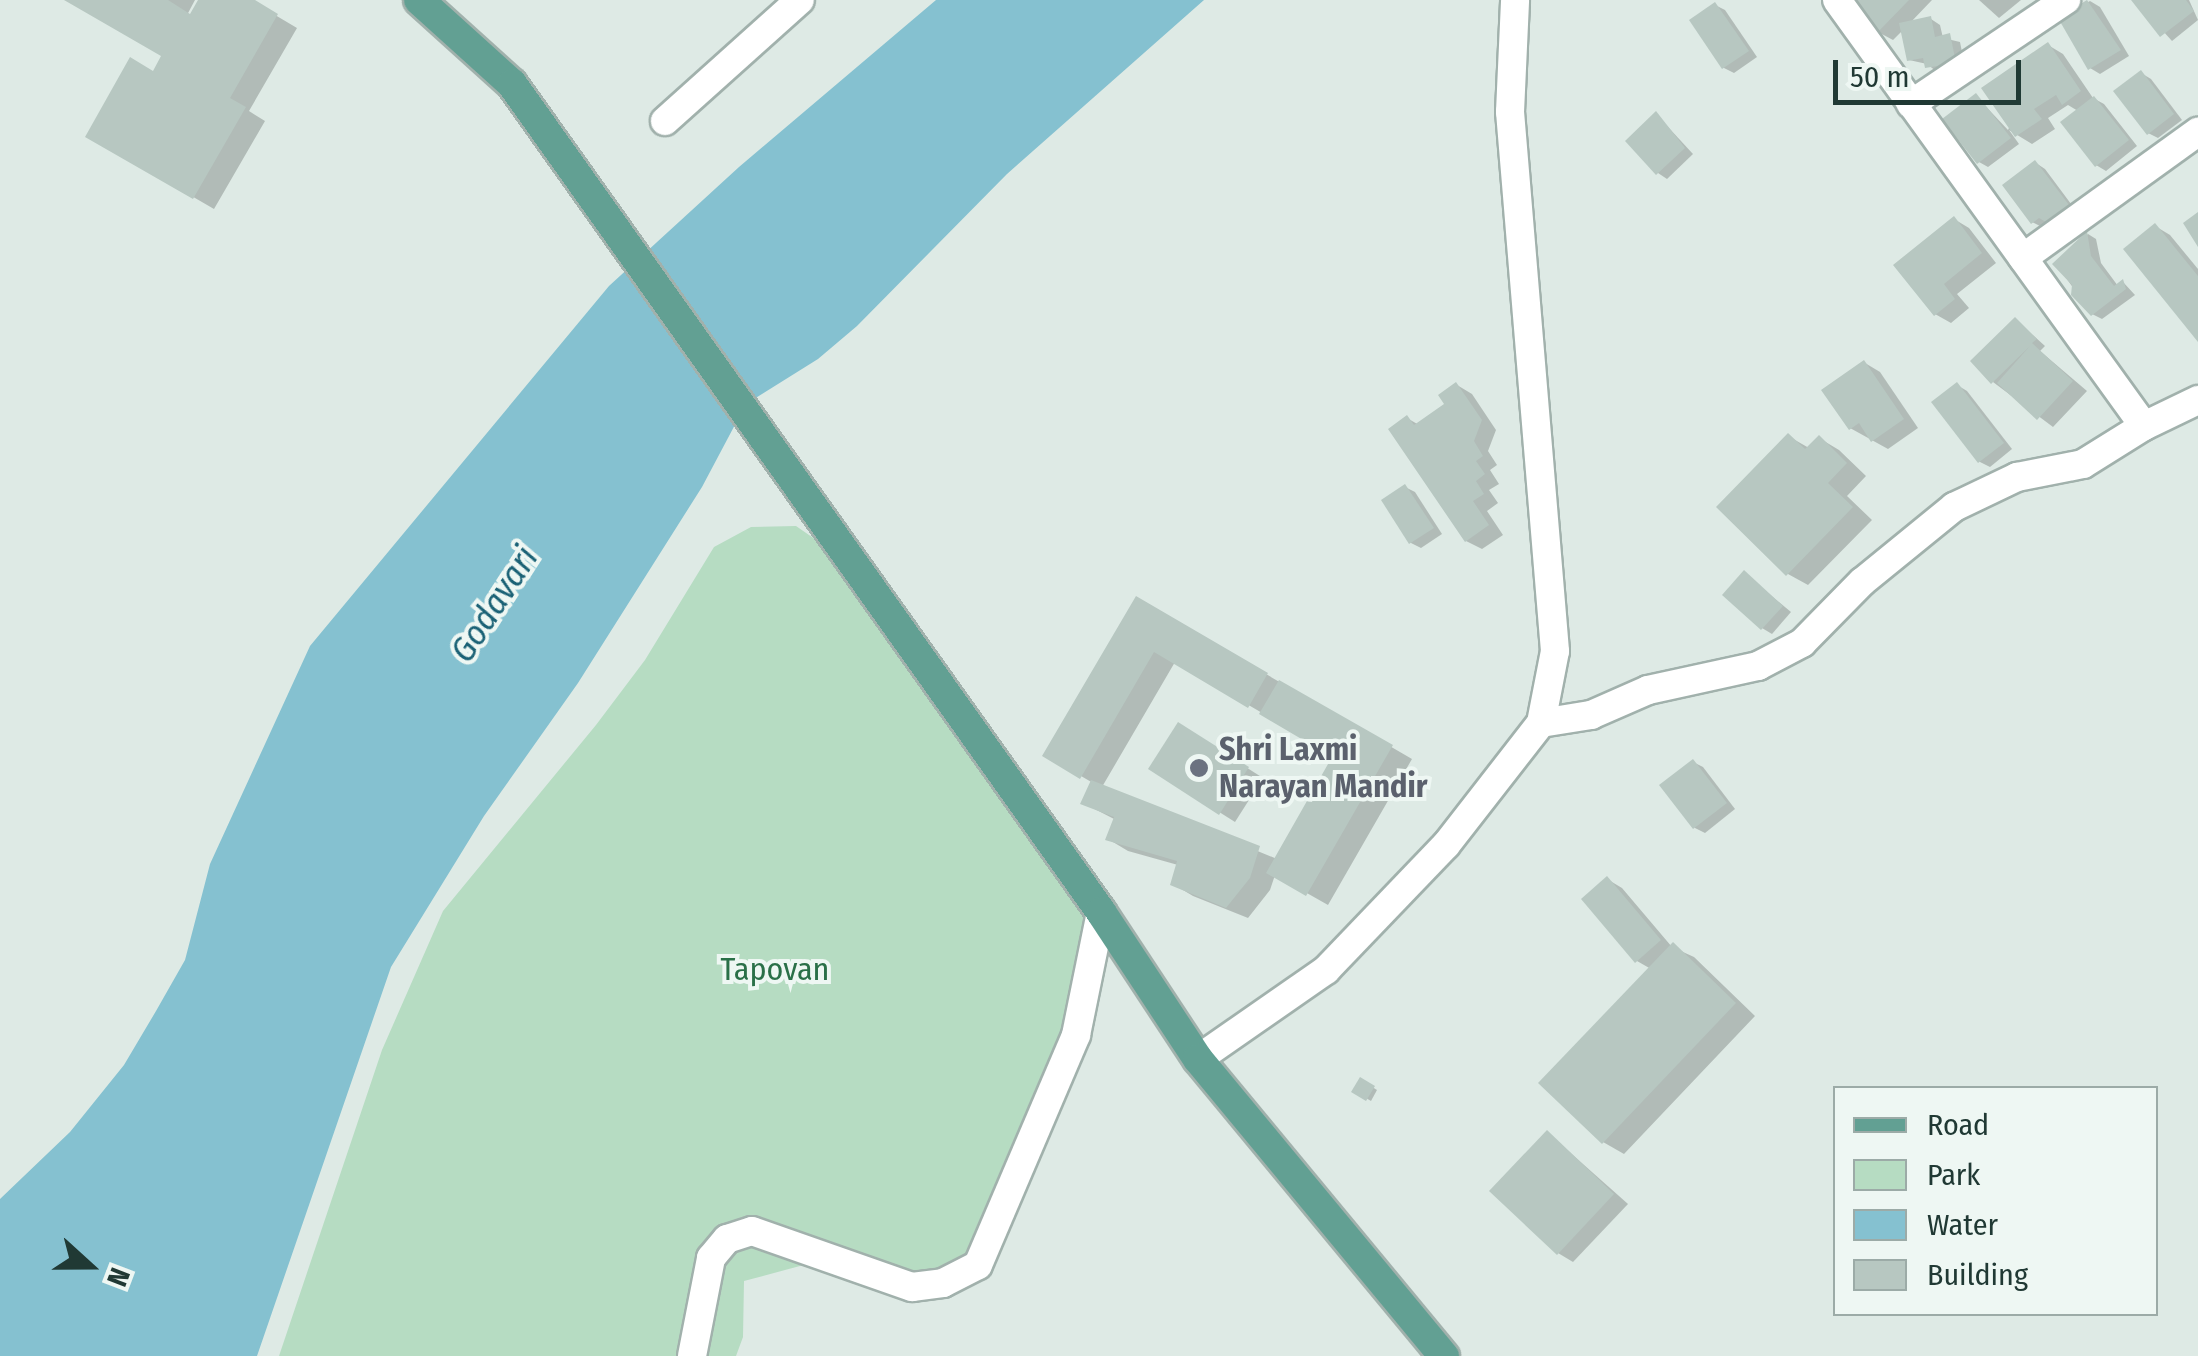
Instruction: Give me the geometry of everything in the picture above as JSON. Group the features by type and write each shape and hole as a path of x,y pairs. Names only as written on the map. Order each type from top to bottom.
{"main road":[{"path":"419,0 512,84 1101,912 1198,1059 1444,1356"}],"street":[{"path":"665,120 800,0"},
{"path":"1198,1059 1326,970 1446,844 1541,723 1555,651 1510,112 1515,0"},
{"path":"1836,0 2144,426"},
{"path":"1911,104 2066,0"},
{"path":"2023,258 2198,132"},
{"path":"1541,723 1591,715 1648,690 1758,666 1802,643 1862,582 1954,507 2017,477 2082,464 2144,426 2198,400"},
{"path":"692,1356 711,1258 727,1239 752,1231 912,1287 944,1284 978,1265 1076,1035 1092,972 1101,912"}],"green space":[{"name":"Tapovan","path":"796,526 835,553 1085,896 1086,958 1062,1030 1027,1175 996,1260 969,1286 944,1292 841,1255 744,1281 743,1337 736,1356 279,1356 382,1050 443,911 645,660 714,547 751,527"}],"water":[{"name":"Godavari","path":"936,0 1204,0 1007,174 857,326 818,359 746,404 702,487 578,683 484,816 391,967 257,1356 0,1356 0,1199 70,1132 124,1065 185,960 210,864 310,646 609,286 739,167"}],"building":[{"path":"64,0 168,0 190,14 198,0 255,0 278,14 230,98 246,107 193,199 85,137 130,57 153,71 161,56"},
{"path":"1845,0 1909,0 1876,34"},
{"path":"2087,0 2121,50 2088,70 2058,18"},
{"path":"2131,0 2186,0 2194,11 2160,37"},
{"path":"1715,2 1749,51 1722,69 1689,20"},
{"path":"1931,16 1935,37 1950,33 1956,63 1925,68 1923,58 1907,61 1899,23"},
{"path":"2048,42 2081,91 2062,105 2056,95 2034,109 2042,119 2015,137 1981,88"},
{"path":"2141,70 2174,114 2147,135 2113,91"},
{"path":"1976,93 2011,138 1977,164 1942,119"},
{"path":"2094,96 2129,140 2095,167 2060,122"},
{"path":"1656,111 1685,148 1656,175 1625,141"},
{"path":"2035,160 2069,205 2046,222 2039,218 2031,224 2002,185"},
{"path":"2198,212 2198,247 2183,223"},
{"path":"1954,216 1982,253 1944,284 1955,299 1934,316 1893,265"},
{"path":"2155,223 2198,276 2198,342 2123,249"},
{"path":"2087,231 2091,256 2114,286 2123,279 2126,289 2091,316 2071,295 2072,285 2052,264"},
{"path":"2015,317 2037,339 2032,343 2073,381 2037,420 1997,383 2030,346 1991,384 1970,361"},
{"path":"1864,360 1904,419 1871,442 1859,423 1849,430 1821,390"},
{"path":"1456,382 1482,420 1474,441 1483,456 1476,461 1485,474 1476,481 1484,494 1473,501 1489,525 1465,542 1388,429 1407,415 1414,425 1444,404 1438,395"},
{"path":"1957,382 2004,443 1978,463 1931,402"},
{"path":"1788,433 1805,449 1819,435 1847,463 1828,483 1853,507 1786,576 1716,507"},
{"path":"1405,484 1434,528 1409,544 1381,500"},
{"path":"1744,570 1783,606 1761,630 1722,595"},
{"path":"1136,596 1268,673 1248,708 1154,652 1080,779 1042,756"},
{"path":"1279,680 1393,745 1306,896 1266,873 1332,757 1259,714"},
{"name":"Shri Laxmi Narayan Mandir","path":"1178,722 1249,767 1219,815 1148,769"},
{"path":"1693,759 1727,803 1693,829 1659,785"},
{"path":"1091,780 1260,846 1250,878 1226,908 1170,885 1177,861 1105,840 1114,817 1080,804"},
{"path":"1607,876 1661,940 1635,963 1581,899"},
{"path":"1673,942 1736,1003 1602,1144 1538,1083"},
{"path":"1360,1077 1375,1086 1366,1101 1351,1092"},
{"path":"1547,1130 1614,1194 1557,1255 1489,1191"}],"place":[{"name":"Shri Laxmi Narayan Mandir","path":"1199,768"}]}
